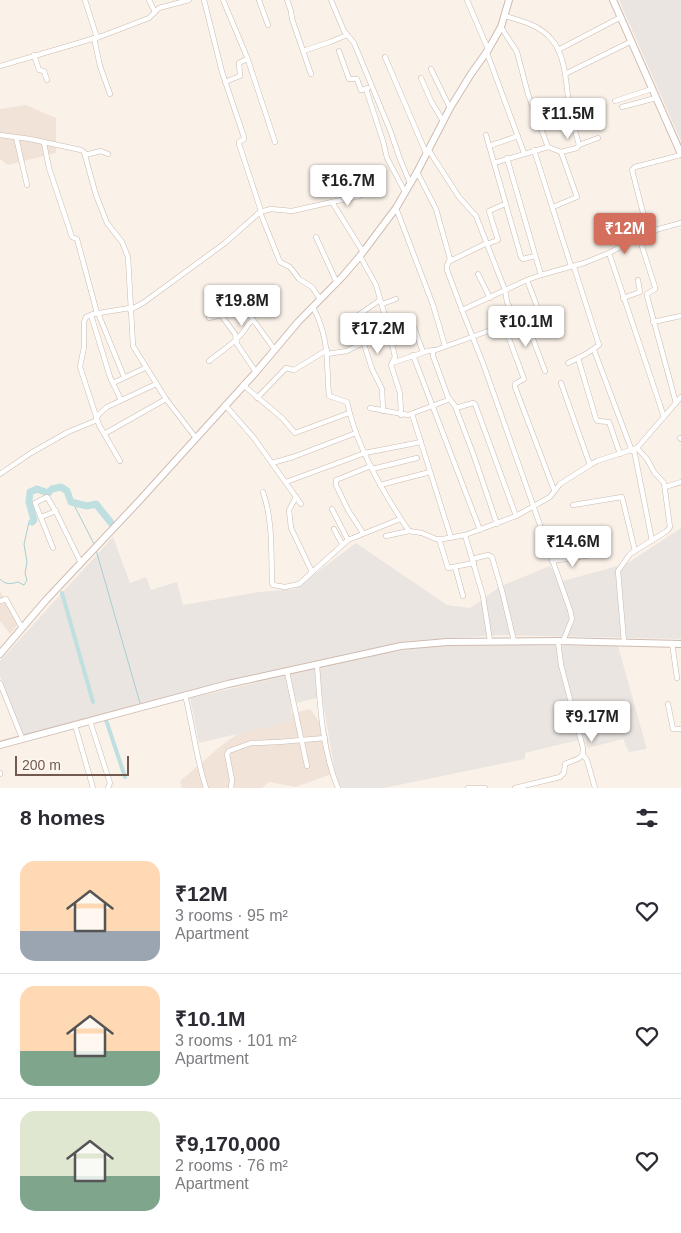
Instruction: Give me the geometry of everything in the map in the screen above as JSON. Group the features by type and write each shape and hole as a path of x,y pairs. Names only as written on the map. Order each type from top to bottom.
{"street":[{"path":"85,0 96,38 100,66 110,94"},
{"path":"148,0 155,12"},
{"path":"0,66 96,38 144,21 159,8 189,0"},
{"path":"204,0 225,82 244,137 239,144 261,212 280,262 290,267 299,279 312,288 320,299"},
{"path":"224,0 248,60 275,142"},
{"path":"259,0 268,25"},
{"path":"287,0 311,74"},
{"path":"331,0 347,35 354,43 410,183"},
{"path":"467,0 488,52 524,153"},
{"path":"0,654 256,372 312,307 337,283 362,254 396,208 418,172 450,108 488,52 501,27 509,0"},
{"path":"613,0 681,154 635,167 632,170 648,232"},
{"path":"504,16 528,22 538,27 552,39 558,50 565,74 570,111 579,145"},
{"path":"558,50 621,17"},
{"path":"501,27 517,52 528,94 548,147"},
{"path":"303,51 347,35"},
{"path":"565,74 632,42"},
{"path":"339,51 349,79 356,78 362,90 372,87"},
{"path":"34,55 39,70 44,71 47,80"},
{"path":"386,57 427,151 459,196 476,216 505,290 507,302 516,321"},
{"path":"225,82 240,76 239,63 248,60"},
{"path":"432,69 450,108"},
{"path":"421,78 431,101 443,121"},
{"path":"366,89 387,158 405,192"},
{"path":"615,101 652,89"},
{"path":"622,107 656,98"},
{"path":"0,135 81,150 85,156 96,195 107,223 122,242 128,256 133,346 166,399 196,438"},
{"path":"486,135 521,258 535,256"},
{"path":"489,146 518,136"},
{"path":"16,137 27,185"},
{"path":"494,163 548,147 561,152 577,148 579,145 598,138"},
{"path":"44,143 47,162 72,237 77,239 98,313 124,377"},
{"path":"534,150 599,344 594,350 568,363"},
{"path":"85,156 101,151 108,154"},
{"path":"553,207 577,197 561,152"},
{"path":"507,158 541,275"},
{"path":"418,172 438,216 450,261"},
{"path":"120,460 97,419 80,367 85,342 84,322 86,317 98,313 130,309 143,303 225,243 261,212 271,208 292,211 359,196"},
{"path":"332,202 362,254 376,284 395,357 391,363"},
{"path":"505,204 489,210 498,240 450,261 447,270 473,336 571,613 572,620 560,641 562,665 583,748 583,755 587,760 595,788"},
{"path":"396,208 433,305 446,346"},
{"path":"462,310 528,280 573,267 609,253 648,232 681,223"},
{"path":"316,236 337,283"},
{"path":"638,237 656,287 646,294 676,403"},
{"path":"609,253 664,417"},
{"path":"478,274 490,298"},
{"path":"391,363 446,346 539,312 528,280"},
{"path":"624,298 640,292 638,280"},
{"path":"383,411 382,389 372,369 356,318 381,302 396,299"},
{"path":"312,307 321,325 327,352 329,396 346,401 356,433 380,485 408,531"},
{"path":"246,310 275,350"},
{"path":"91,315 113,383 121,400"},
{"path":"209,318 221,316 235,334 235,340 256,372"},
{"path":"653,322 681,316"},
{"path":"525,318 545,371"},
{"path":"209,361 235,340 243,332 246,325 253,320"},
{"path":"256,398 286,368 294,370 327,352 347,351 389,329 412,324 423,352"},
{"path":"504,325 524,379 515,387 554,490"},
{"path":"434,350 434,356 448,397 456,408 497,524"},
{"path":"594,350 634,450 652,541"},
{"path":"413,355 480,530"},
{"path":"578,358 597,420 609,422 620,454"},
{"path":"391,363 400,393 401,415"},
{"path":"113,383 145,368"},
{"path":"561,383 590,465"},
{"path":"0,474 30,453 68,432 97,419 102,410 156,384"},
{"path":"243,385 256,398 282,418 295,434 349,413"},
{"path":"370,408 401,415 412,414 448,400 448,397"},
{"path":"386,536 408,531 422,533 439,539 451,538 480,530 516,516 552,495 560,484 597,461 634,450 681,397"},
{"path":"104,434 166,399"},
{"path":"456,408 475,404 516,516"},
{"path":"225,406 254,438 301,504"},
{"path":"412,414 451,538"},
{"path":"272,463 356,433"},
{"path":"286,482 365,452 421,442"},
{"path":"624,642 618,571 628,556 670,529 665,487 647,458 634,450"},
{"path":"363,533 348,510 336,480 372,468 417,458"},
{"path":"380,485 430,472"},
{"path":"665,487 681,482"},
{"path":"263,492 272,540 274,585 277,586 300,584 348,540 400,519"},
{"path":"53,548 35,504 36,501 48,497 81,564"},
{"path":"296,497 289,510 291,528 312,572"},
{"path":"573,505 622,497 636,551"},
{"path":"332,509 348,540"},
{"path":"41,517 56,511"},
{"path":"334,529 342,544"},
{"path":"465,535 483,596 490,641"},
{"path":"439,539 448,568 488,555 492,557 514,641"},
{"path":"552,561 590,555"},
{"path":"455,567 463,596"},
{"path":"0,601 6,599 22,628"},
{"path":"0,745 228,684 400,646 490,641 681,644"},
{"path":"672,643 677,678"},
{"path":"317,665 321,716 338,788"},
{"path":"287,672 306,766"},
{"path":"0,683 22,738"},
{"path":"184,695 190,713 197,754 206,788"},
{"path":"668,704 673,729 681,729"},
{"path":"90,721 110,783 108,788"},
{"path":"75,724 93,788"},
{"path":"231,788 232,780 227,753 251,743 325,738"},
{"path":"515,788 560,777 564,773 565,764 578,760 583,755"},
{"path":"468,788 484,788"}],"shaded area":[{"path":"619,0 681,0 681,141"},
{"path":"26,105 56,118 56,153 8,165 0,159 0,109"},
{"path":"681,528 681,639 500,635 409,641 239,678 23,735 0,676 0,661 113,537 130,583 146,577 151,590 177,582 183,605 259,592 295,589 356,543 447,605 470,608 501,586 550,566 559,582 628,563"},
{"path":"0,592 18,624 10,634 0,621"},
{"path":"431,646 618,646 647,749 629,752 623,739 588,748 583,739 525,753 525,759 384,788 339,788 322,697 291,704 292,721 199,743 190,698 386,653"},
{"path":"310,709 327,733 334,773 296,787 269,782 262,788 182,788 180,781 222,745 253,723"}],"waterway":[{"path":"32,522 34,520 29,502 30,492 37,489 48,493 52,489 61,487 67,491 71,502 87,506 96,504 112,524"},
{"path":"73,503 94,544"},
{"path":"0,579 6,583 18,582 24,585 27,580 24,544 29,522 32,522"},
{"path":"96,550 140,703"},
{"path":"62,593 93,702"},
{"path":"106,720 125,777"}]}
